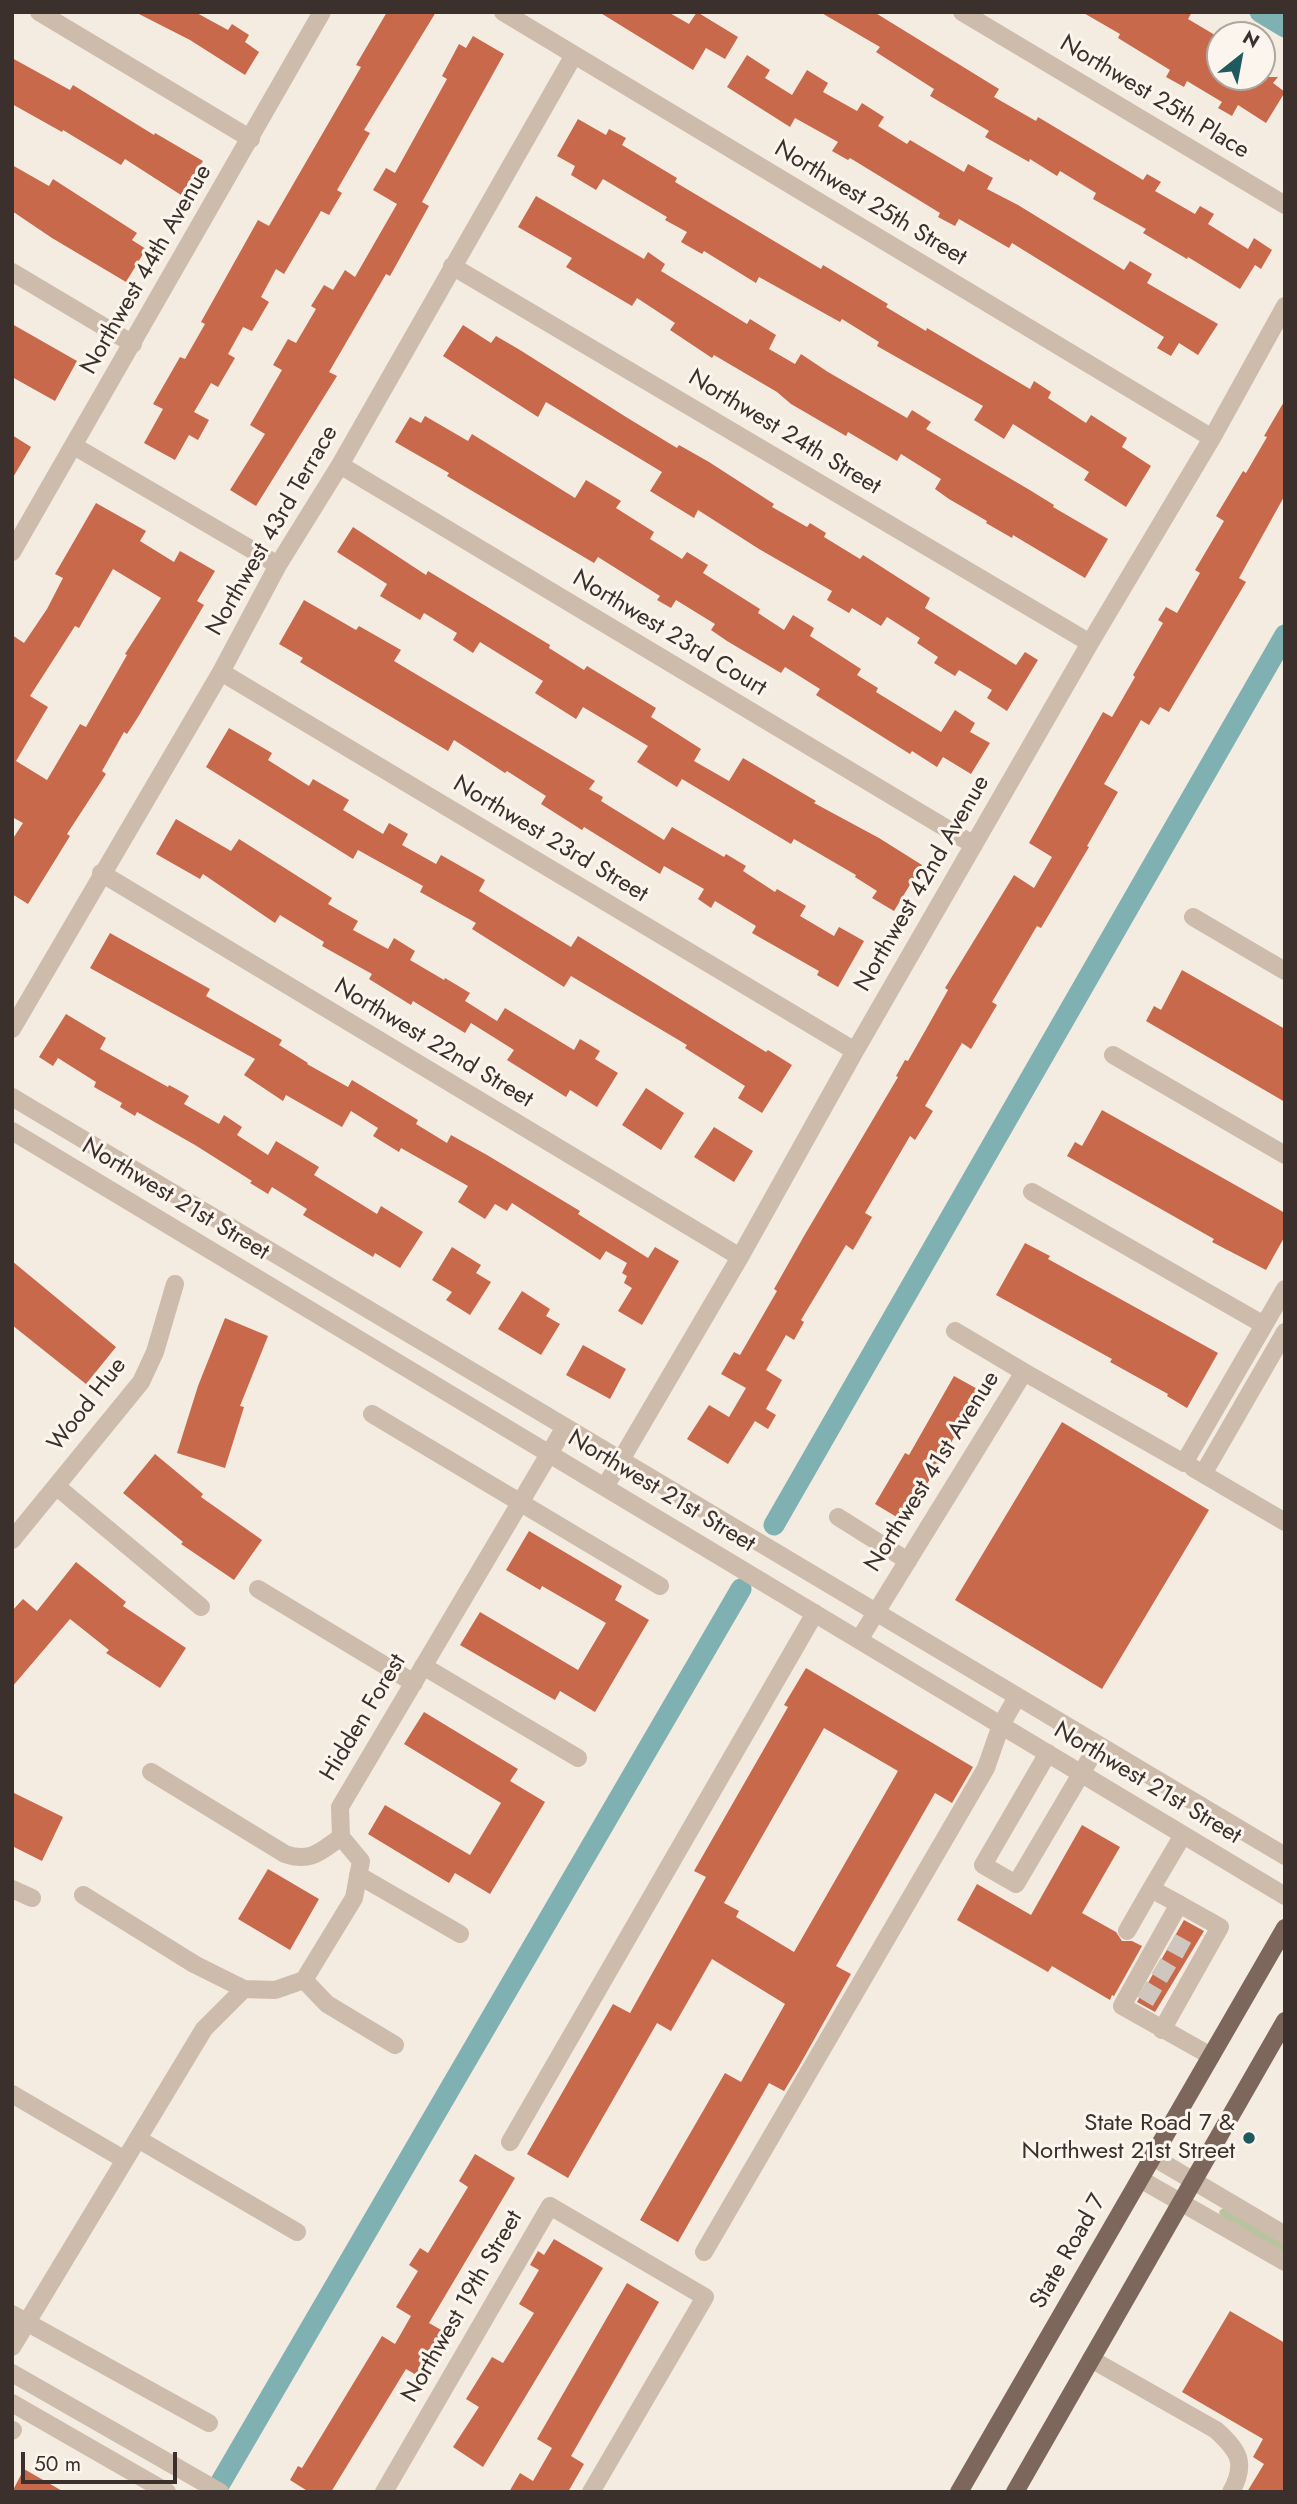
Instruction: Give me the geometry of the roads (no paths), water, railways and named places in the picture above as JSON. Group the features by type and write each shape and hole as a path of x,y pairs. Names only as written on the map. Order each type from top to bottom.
{"main road":[{"name":"State Road 7","path":"959,2492 1285,1928"},
{"path":"1015,2492 1285,2021"}],"street":[{"path":"39,12 251,139"},
{"name":"Northwest 44th Avenue","path":"13,550 322,12"},
{"name":"Northwest 25th Street","path":"503,12 1212,438"},
{"name":"Northwest 25th Place","path":"962,12 1285,205"},
{"name":"Northwest 43rd Terrace","path":"12,1029 220,672 278,565 340,465 573,55"},
{"name":"Northwest 24th Street","path":"452,266 1090,643"},
{"path":"12,272 133,344"},
{"name":"Northwest 42nd Avenue","path":"605,1488 1090,643 1212,438 1285,306"},
{"path":"75,446 278,565"},
{"name":"Northwest 23rd Court","path":"340,465 974,845"},
{"name":"Northwest 23rd Street","path":"220,672 855,1051"},
{"name":"Northwest 22nd Street","path":"101,873 740,1257"},
{"path":"1193,918 1285,971"},
{"path":"1113,1055 1285,1155"},
{"name":"Northwest 21st Street","path":"12,1097 1285,1856"},
{"name":"Northwest 21st Street","path":"12,1131 1285,1896"},
{"path":"1032,1192 1264,1325"},
{"name":"Wood Hue","path":"12,1540 141,1382 155,1352 175,1284"},
{"path":"1184,1463 1285,1289"},
{"path":"955,1331 1024,1372"},
{"path":"1203,1474 1285,1332"},
{"name":"Northwest 41st Avenue","path":"859,1640 1024,1372 1285,1522"},
{"path":"372,1414 660,1586"},
{"name":"Hidden Forest","path":"341,1837 340,1807 565,1427"},
{"path":"56,1486 201,1606"},
{"path":"838,1517 908,1561"},
{"path":"258,1589 414,1683"},
{"path":"510,2142 815,1613"},
{"path":"423,1666 578,1758"},
{"path":"704,2252 986,1768 1001,1725 1017,1697"},
{"path":"1048,1753 983,1865 1016,1884 1098,1745"},
{"path":"83,1895 194,1964 244,1990 275,1990 304,1980 354,1898 361,1861 341,1837 313,1856 300,1859 285,1854 151,1773"},
{"path":"1127,1931 1183,1835"},
{"path":"358,1874 460,1934"},
{"path":"12,1889 32,1898"},
{"path":"1152,1889 1220,1927 1196,1956 1168,2005 1162,2030"},
{"path":"1179,1904 1166,1939 1138,1987 1122,2006 1211,2056"},
{"path":"304,1980 327,2004 395,2045"},
{"path":"12,2347 20,2318 125,2160 204,2029 244,1990"},
{"path":"12,2094 125,2160"},
{"path":"138,2139 297,2232"},
{"path":"1153,2157 1285,2235"},
{"path":"1140,2179 1285,2262"},
{"name":"Northwest 19th Street","path":"384,2492 550,2206 705,2297 591,2492"},
{"path":"20,2318 209,2423"},
{"path":"1091,2359 1216,2430 1232,2444 1240,2460 1239,2476 1231,2492"},
{"path":"12,2373 220,2492"},
{"path":"12,2403 165,2491"}],"waterway":[{"path":"1260,12 1285,27"},
{"path":"774,1525 1285,635"},
{"path":"215,2492 741,1589"}],"tunnel":[{"path":"1171,1942 1191,1953"},
{"path":"1156,1966 1176,1978"},
{"path":"1142,1989 1162,2001"}],"place":[{"name":"State Road 7 & Northwest 21st Street","path":"1249,2138"}]}
